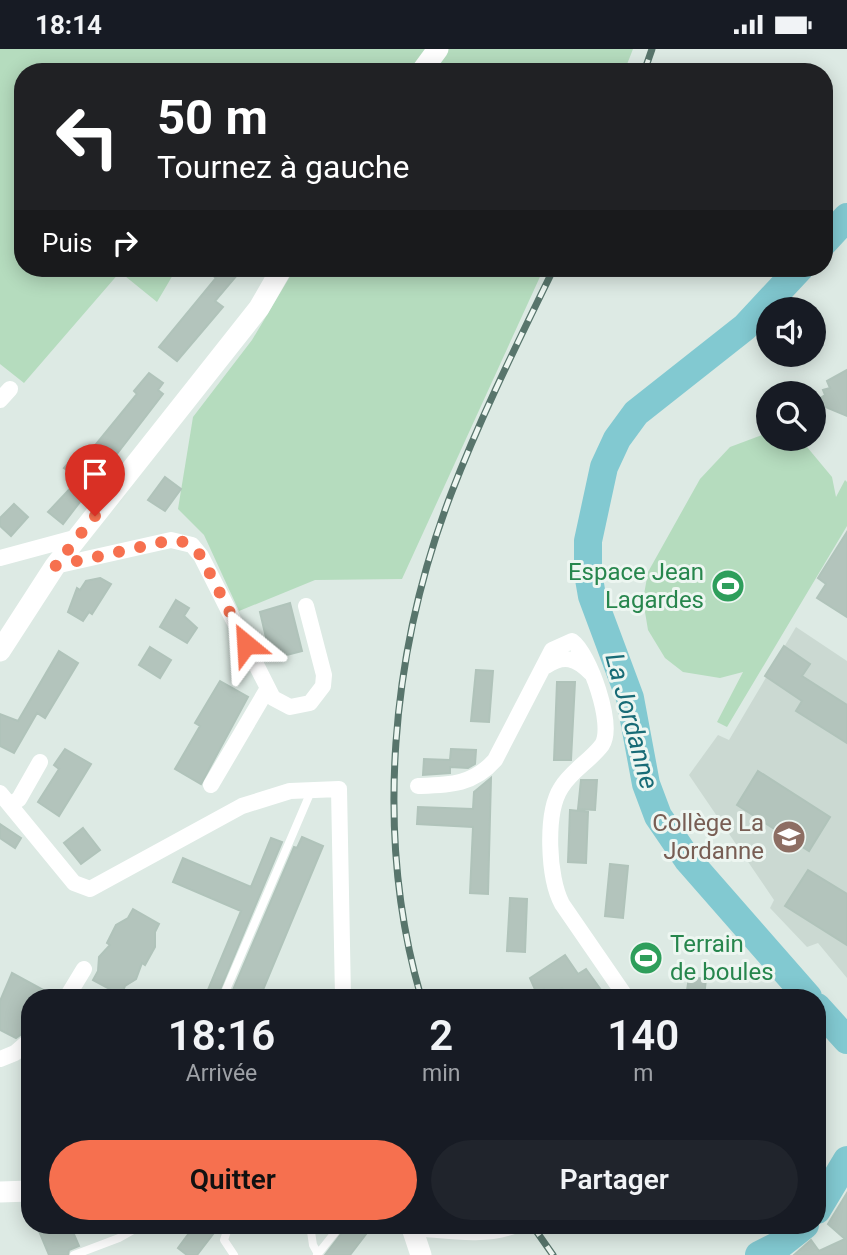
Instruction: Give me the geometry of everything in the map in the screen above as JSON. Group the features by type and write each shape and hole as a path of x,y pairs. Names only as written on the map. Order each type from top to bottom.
{"main road":[{"path":"428,63 439,49"},
{"path":"0,651 55,566 259,308 277,277"},
{"path":"0,1192 21,1191"},
{"path":"414,1234 421,1255"}],"street":[{"path":"0,558 78,537"},
{"path":"55,566 171,540 192,545 201,556 268,688 279,703 290,707 310,703 323,686 324,675 306,606"},
{"path":"418,786 456,785 486,770 495,760 552,650 572,641 582,648 602,707 605,731 603,744 559,789 554,809 551,856 556,892 562,904 620,989"},
{"path":"211,785 268,688"},
{"path":"5,799 19,799 40,762"},
{"path":"5,799 74,883 90,889 242,806 290,791 339,789 343,989"},
{"path":"72,989 84,969"},
{"path":"0,1059 21,1048"}],"lane":[{"path":"226,989 312,789"},
{"path":"74,1255 126,1234"},
{"path":"226,1234 224,1240 234,1255"},
{"path":"311,1234 318,1254 334,1234"}],"shaded area":[{"name":"Collège La Jordanne","path":"796,627 847,661 847,978 818,943 807,947 770,908 774,900 689,775 718,735 729,740"}],"green space":[{"path":"0,49 633,49 628,63 14,63 14,277 116,277 24,383 0,364"},
{"path":"126,277 172,277 157,302"},
{"path":"290,277 540,277 402,579 315,580 239,611 204,535 178,509 193,417 252,340"},
{"name":"Espace Jean Lagardes","path":"756,437 756,451 810,451 832,477 836,497 845,480 847,482 847,526 727,727 717,722 743,672 720,678 683,672 665,658 648,630 643,600 648,572 700,479 730,447"},
{"name":"Terrain de boules","path":"633,952 659,952 659,966 632,965"}],"building":[{"path":"235,277 215,301 223,307 177,361 159,347 216,278"},
{"path":"847,370 847,416 826,407 826,389 830,388 827,381"},
{"path":"149,373 163,383 158,390 163,394 63,524 48,512 79,479 64,468 77,453 84,459 137,394 134,391"},
{"path":"165,477 181,489 165,511 148,500"},
{"path":"14,504 28,517 11,536 0,526 0,518"},
{"path":"847,532 847,617 817,598 826,584 818,578"},
{"path":"100,578 111,584 92,614 89,612 83,621 68,612 77,588 80,590 86,581"},
{"path":"176,600 189,608 184,616 197,628 187,643 160,627"},
{"path":"290,603 302,651 271,659 260,612"},
{"path":"784,646 810,664 802,676 847,705 847,743 796,711 802,701 765,676"},
{"path":"150,647 171,660 160,678 139,665"},
{"path":"59,651 78,663 45,718 37,713 14,753 0,746 0,714 18,721"},
{"path":"476,670 493,671 489,722 471,721"},
{"path":"220,681 248,697 201,784 175,769 200,726 195,723"},
{"path":"557,682 575,682 571,760 554,760"},
{"path":"65,749 91,764 59,816 38,802 59,769 54,765"},
{"path":"451,749 476,750 475,764 468,768 450,767 450,773 423,775 424,759 450,760"},
{"path":"758,771 830,817 809,851 737,805"},
{"path":"491,778 488,894 470,893 473,827 417,824 418,807 473,809 474,792"},
{"path":"581,780 597,780 595,810 578,809"},
{"path":"570,810 588,812 586,863 568,862"},
{"path":"0,824 21,838 15,848 0,838"},
{"path":"83,828 100,850 81,864 64,843"},
{"path":"302,837 323,846 263,989 233,989 294,847 297,848"},
{"path":"271,838 282,842 220,989 208,989 241,911 173,882 183,858 251,887"},
{"path":"610,864 628,866 623,918 605,916"},
{"path":"808,870 847,894 847,945 785,906"},
{"path":"510,898 527,899 525,952 507,951"},
{"path":"133,909 159,924 155,932 155,947 145,965 142,963 136,979 124,989 110,989 93,980 98,971 99,957 110,945 107,943 116,925 128,918"},
{"path":"565,955 578,974 586,969 600,989 535,989 530,978"},
{"path":"12,973 41,989 21,989 21,1034 16,1038 0,1030 0,1001"},
{"path":"689,977 706,979 705,989 687,989"},
{"path":"847,1193 847,1255 794,1255 811,1240 819,1251 845,1239 828,1224"},
{"path":"40,1234 74,1234 79,1246 69,1250 68,1255 49,1255"},
{"path":"188,1234 213,1234 197,1255 187,1255 178,1248"},
{"path":"341,1234 366,1234 350,1255 325,1255"}],"waterway":[{"name":"La Jordanne","path":"833,232 847,217"},
{"name":"La Jordanne","path":"792,277 745,327 636,413 617,439 604,467 588,541 588,573 592,596 630,698 646,784 658,816 688,860 801,989"},
{"name":"La Jordanne","path":"826,1017 847,1040"},
{"name":"La Jordanne","path":"826,1195 847,1160"},
{"name":"La Jordanne","path":"759,1255 794,1234"}],"railway":[{"path":"647,63 652,49"},
{"path":"419,989 406,935 397,872 394,808 396,744 403,679 414,616 451,494 487,408 550,277"},
{"path":"538,1234 553,1255"}],"place":[{"name":"Espace Jean Lagardes","path":"728,586"},
{"name":"Collège La Jordanne","path":"789,837"},
{"name":"Terrain de boules","path":"646,958"}],"route":[{"path":"95,516 55,566 171,540 192,545 201,556 246,644"}]}
